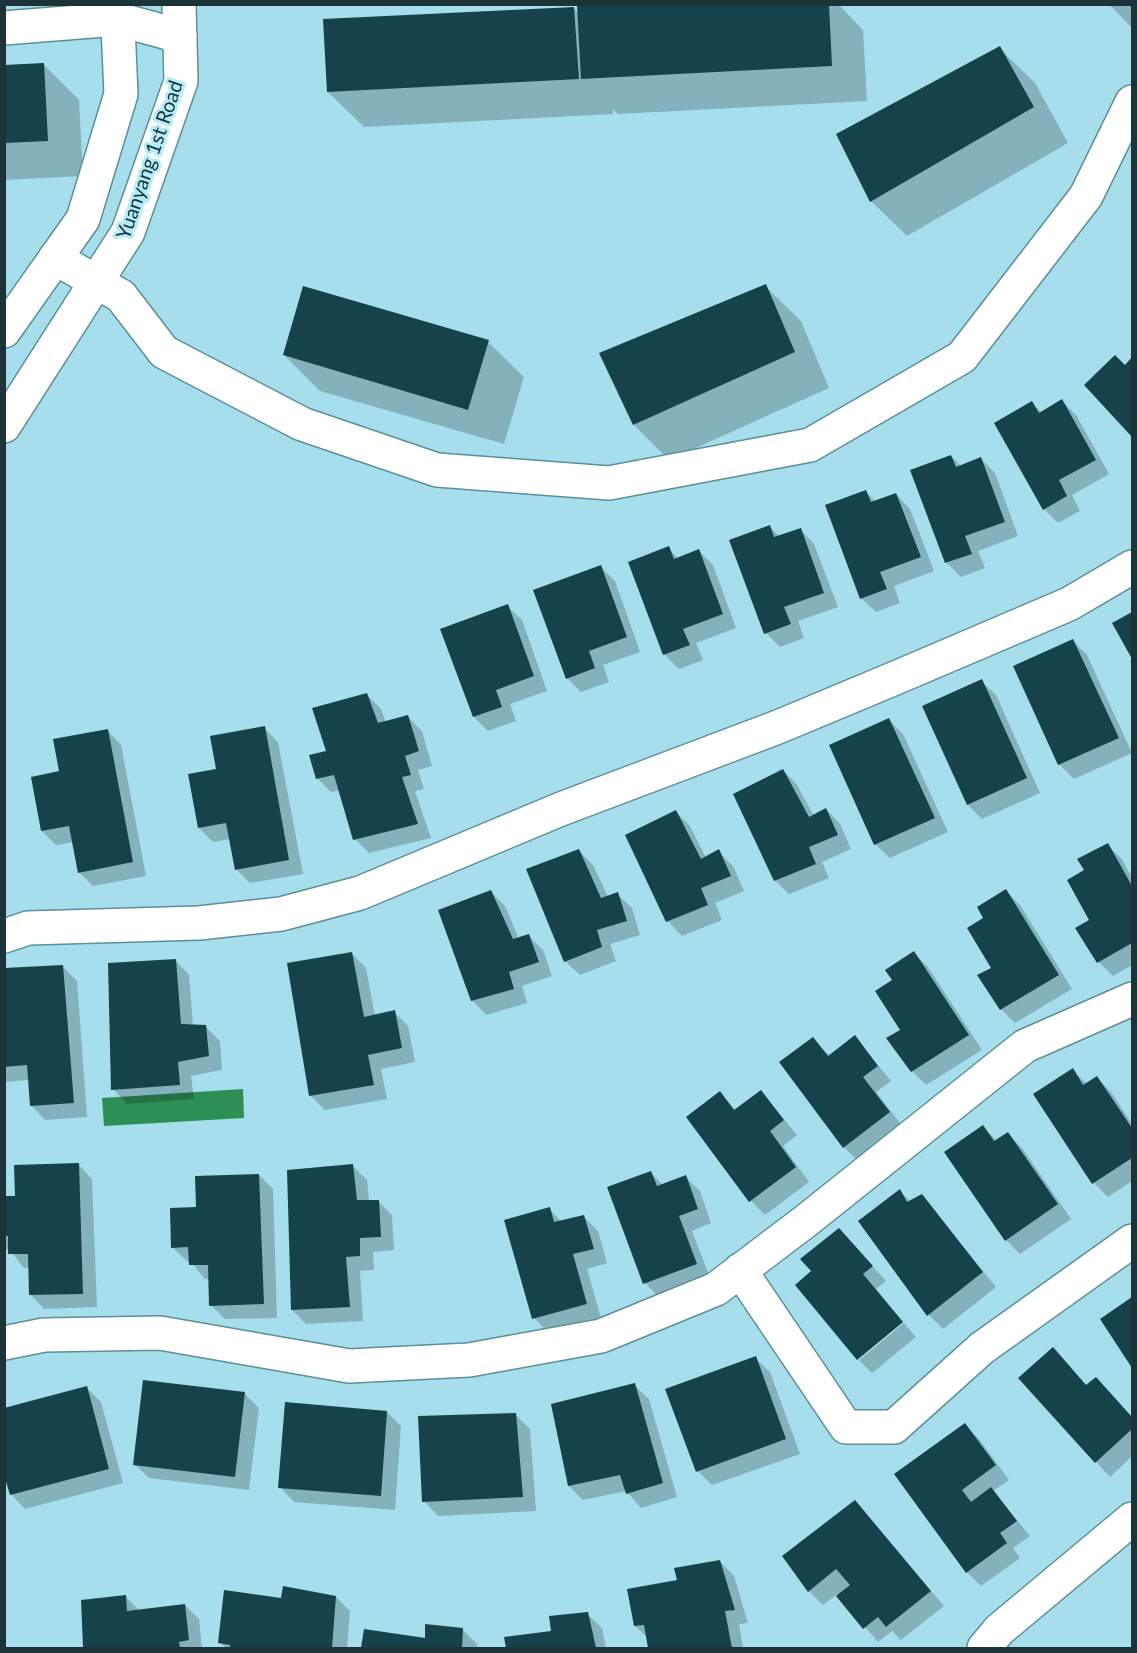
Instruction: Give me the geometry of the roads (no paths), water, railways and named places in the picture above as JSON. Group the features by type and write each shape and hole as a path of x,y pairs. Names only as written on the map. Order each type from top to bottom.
{"street":[{"path":"4,331 83,219 121,94 117,12"},
{"path":"4,28 117,12 180,20"},
{"name":"Yuanyang 1st Road","path":"4,426 109,289 181,81 180,20"},
{"path":"55,258 109,289 164,352 302,423 437,470 609,483 810,445 962,357 1086,196 1132,102"},
{"path":"4,936 28,928 199,923 281,914 360,893 540,817 768,731 893,679 1069,604 1132,567"},
{"path":"4,1343 44,1335 160,1333 349,1366 469,1360 601,1336 716,1289 1025,1046 1132,999"},
{"path":"740,1270 846,1427 894,1427 982,1348 1132,1241"},
{"path":"984,1648 999,1630 1132,1519"}]}
